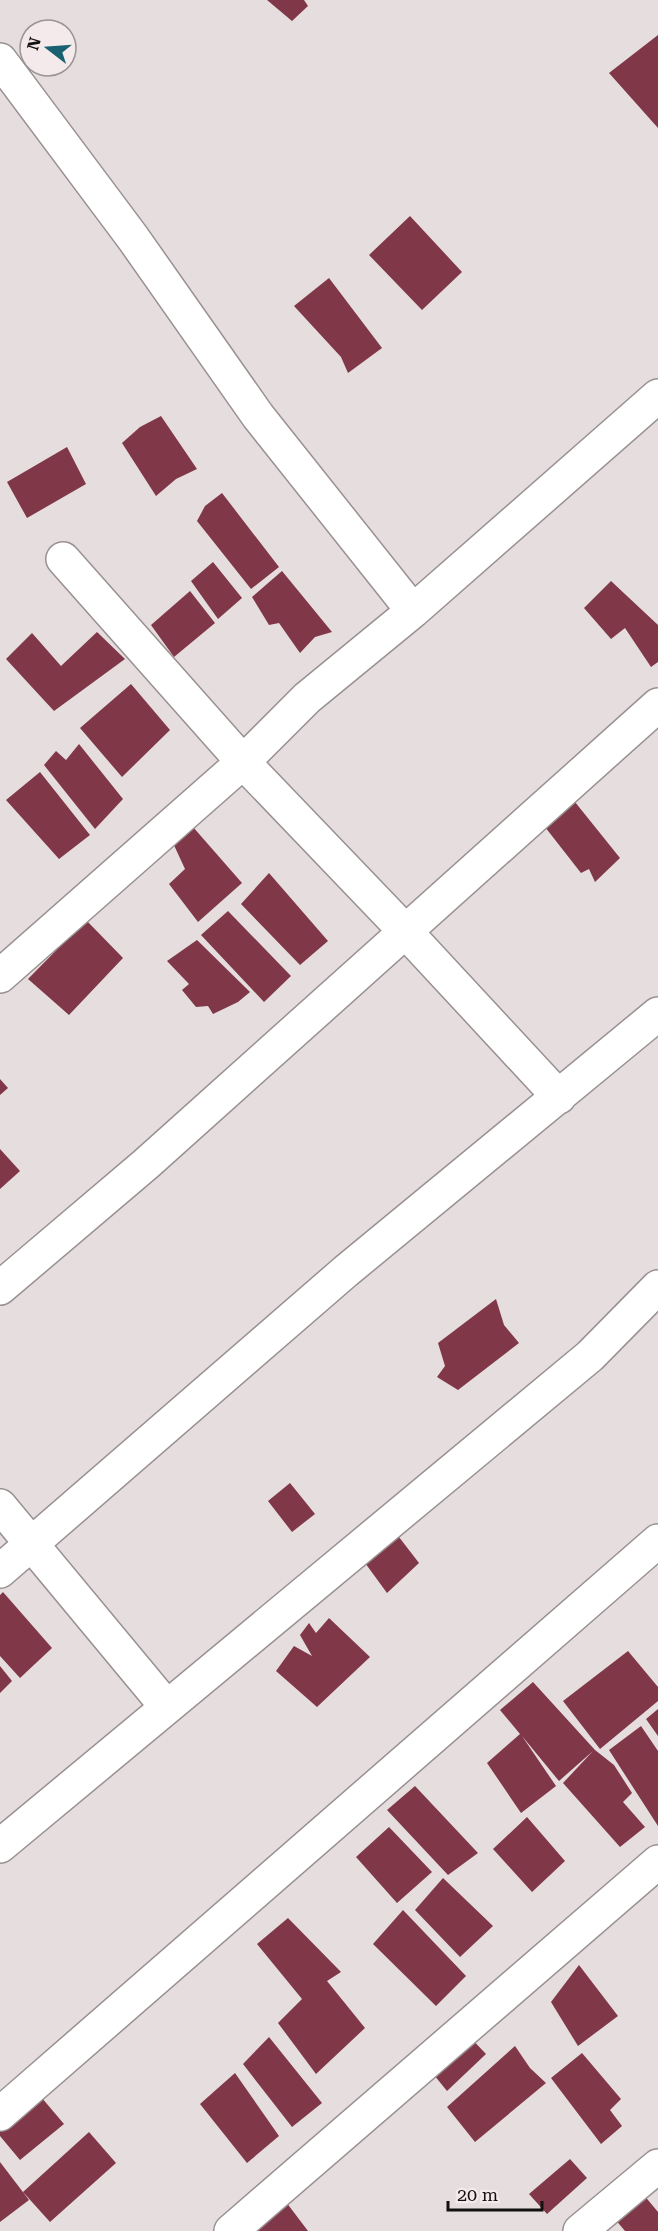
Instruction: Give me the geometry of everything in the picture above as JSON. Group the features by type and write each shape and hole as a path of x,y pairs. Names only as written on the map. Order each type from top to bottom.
{"street":[{"path":"0,60 133,238 258,416 413,611"},
{"path":"0,976 243,762 307,698 413,611 658,396"},
{"path":"63,559 243,762 559,1096"},
{"path":"0,1288 146,1164 658,705"},
{"path":"0,1571 30,1542 346,1271 658,1014"},
{"path":"0,1846 590,1356 658,1287"},
{"path":"0,1506 166,1706"},
{"path":"0,2114 658,1541"},
{"path":"231,2231 658,1862"},
{"path":"580,2231 658,2166"}],"building":[{"path":"267,0 304,0 308,6 292,21"},
{"path":"658,35 658,128 609,73"},
{"path":"410,216 462,272 422,310 369,255"},
{"path":"329,278 382,348 348,373 341,357 294,306"},
{"path":"161,416 197,469 176,479 156,496 122,443 140,427"},
{"path":"67,447 86,484 27,518 7,482"},
{"path":"222,493 279,567 251,589 197,521 205,506"},
{"path":"213,562 242,598 218,619 191,581"},
{"path":"282,571 332,632 315,637 300,653 279,623 269,625 252,597"},
{"path":"611,581 658,625 658,662 651,667 625,628 611,639 584,608"},
{"path":"190,591 215,623 174,657 151,625"},
{"path":"97,632 125,659 54,711 6,659 32,633 61,666"},
{"path":"131,684 170,730 122,777 80,728"},
{"path":"79,744 123,799 95,829 44,765 56,751 66,760"},
{"path":"40,772 90,835 59,859 6,800"},
{"path":"575,802 620,858 595,882 589,869 581,873 545,827"},
{"path":"193,827 242,883 198,922 169,884 185,869 173,843"},
{"path":"269,873 328,941 300,965 241,904"},
{"path":"228,911 291,976 264,1002 201,935"},
{"path":"86,920 123,958 69,1015 28,979"},
{"path":"197,940 250,992 238,1002 213,1014 208,1006 196,1007 182,990 189,984 167,961"},
{"path":"0,1079 8,1088 0,1095"},
{"path":"0,1149 20,1171 0,1189"},
{"path":"496,1299 504,1325 519,1343 458,1390 437,1377 445,1366 438,1343"},
{"path":"290,1483 315,1514 292,1532 268,1501"},
{"path":"392,1528 419,1563 387,1593 360,1556"},
{"path":"3,1592 52,1648 20,1678 0,1656 0,1595"},
{"path":"329,1618 370,1657 317,1707 276,1671 294,1646 312,1656 300,1635 309,1623 316,1633"},
{"path":"628,1651 658,1687 658,1701 600,1749 563,1701"},
{"path":"0,1666 12,1681 0,1693"},
{"path":"533,1682 595,1750 614,1765 632,1793 623,1802 645,1827 620,1847 563,1783 593,1751 559,1781 522,1736 556,1786 521,1813 487,1763 520,1734 500,1710"},
{"path":"658,1709 658,1736 646,1719"},
{"path":"641,1726 658,1751 658,1826 609,1750"},
{"path":"415,1786 478,1853 448,1875 387,1810"},
{"path":"527,1817 565,1861 532,1892 493,1849"},
{"path":"389,1827 432,1872 397,1903 356,1857"},
{"path":"443,1878 493,1926 460,1957 415,1910"},
{"path":"403,1910 466,1976 436,2006 373,1944"},
{"path":"288,1918 341,1972 327,1981 365,2028 316,2074 278,2023 302,1999 257,1944"},
{"path":"579,1965 618,2016 578,2046 551,2002"},
{"path":"467,2034 486,2054 447,2091 430,2070"},
{"path":"269,2037 322,2103 292,2127 243,2064"},
{"path":"515,2046 530,2068 546,2083 475,2142 447,2107"},
{"path":"582,2053 621,2099 610,2110 622,2126 601,2144 551,2078"},
{"path":"235,2073 279,2136 247,2163 200,2104"},
{"path":"36,2091 64,2124 20,2160 0,2136 0,2123"},
{"path":"89,2132 116,2163 50,2222 23,2192"},
{"path":"570,2159 587,2178 547,2214 529,2194"},
{"path":"0,2162 29,2200 0,2222"},
{"path":"638,2188 658,2212 658,2231 625,2231 609,2212"},
{"path":"283,2198 308,2231 246,2231"}]}
